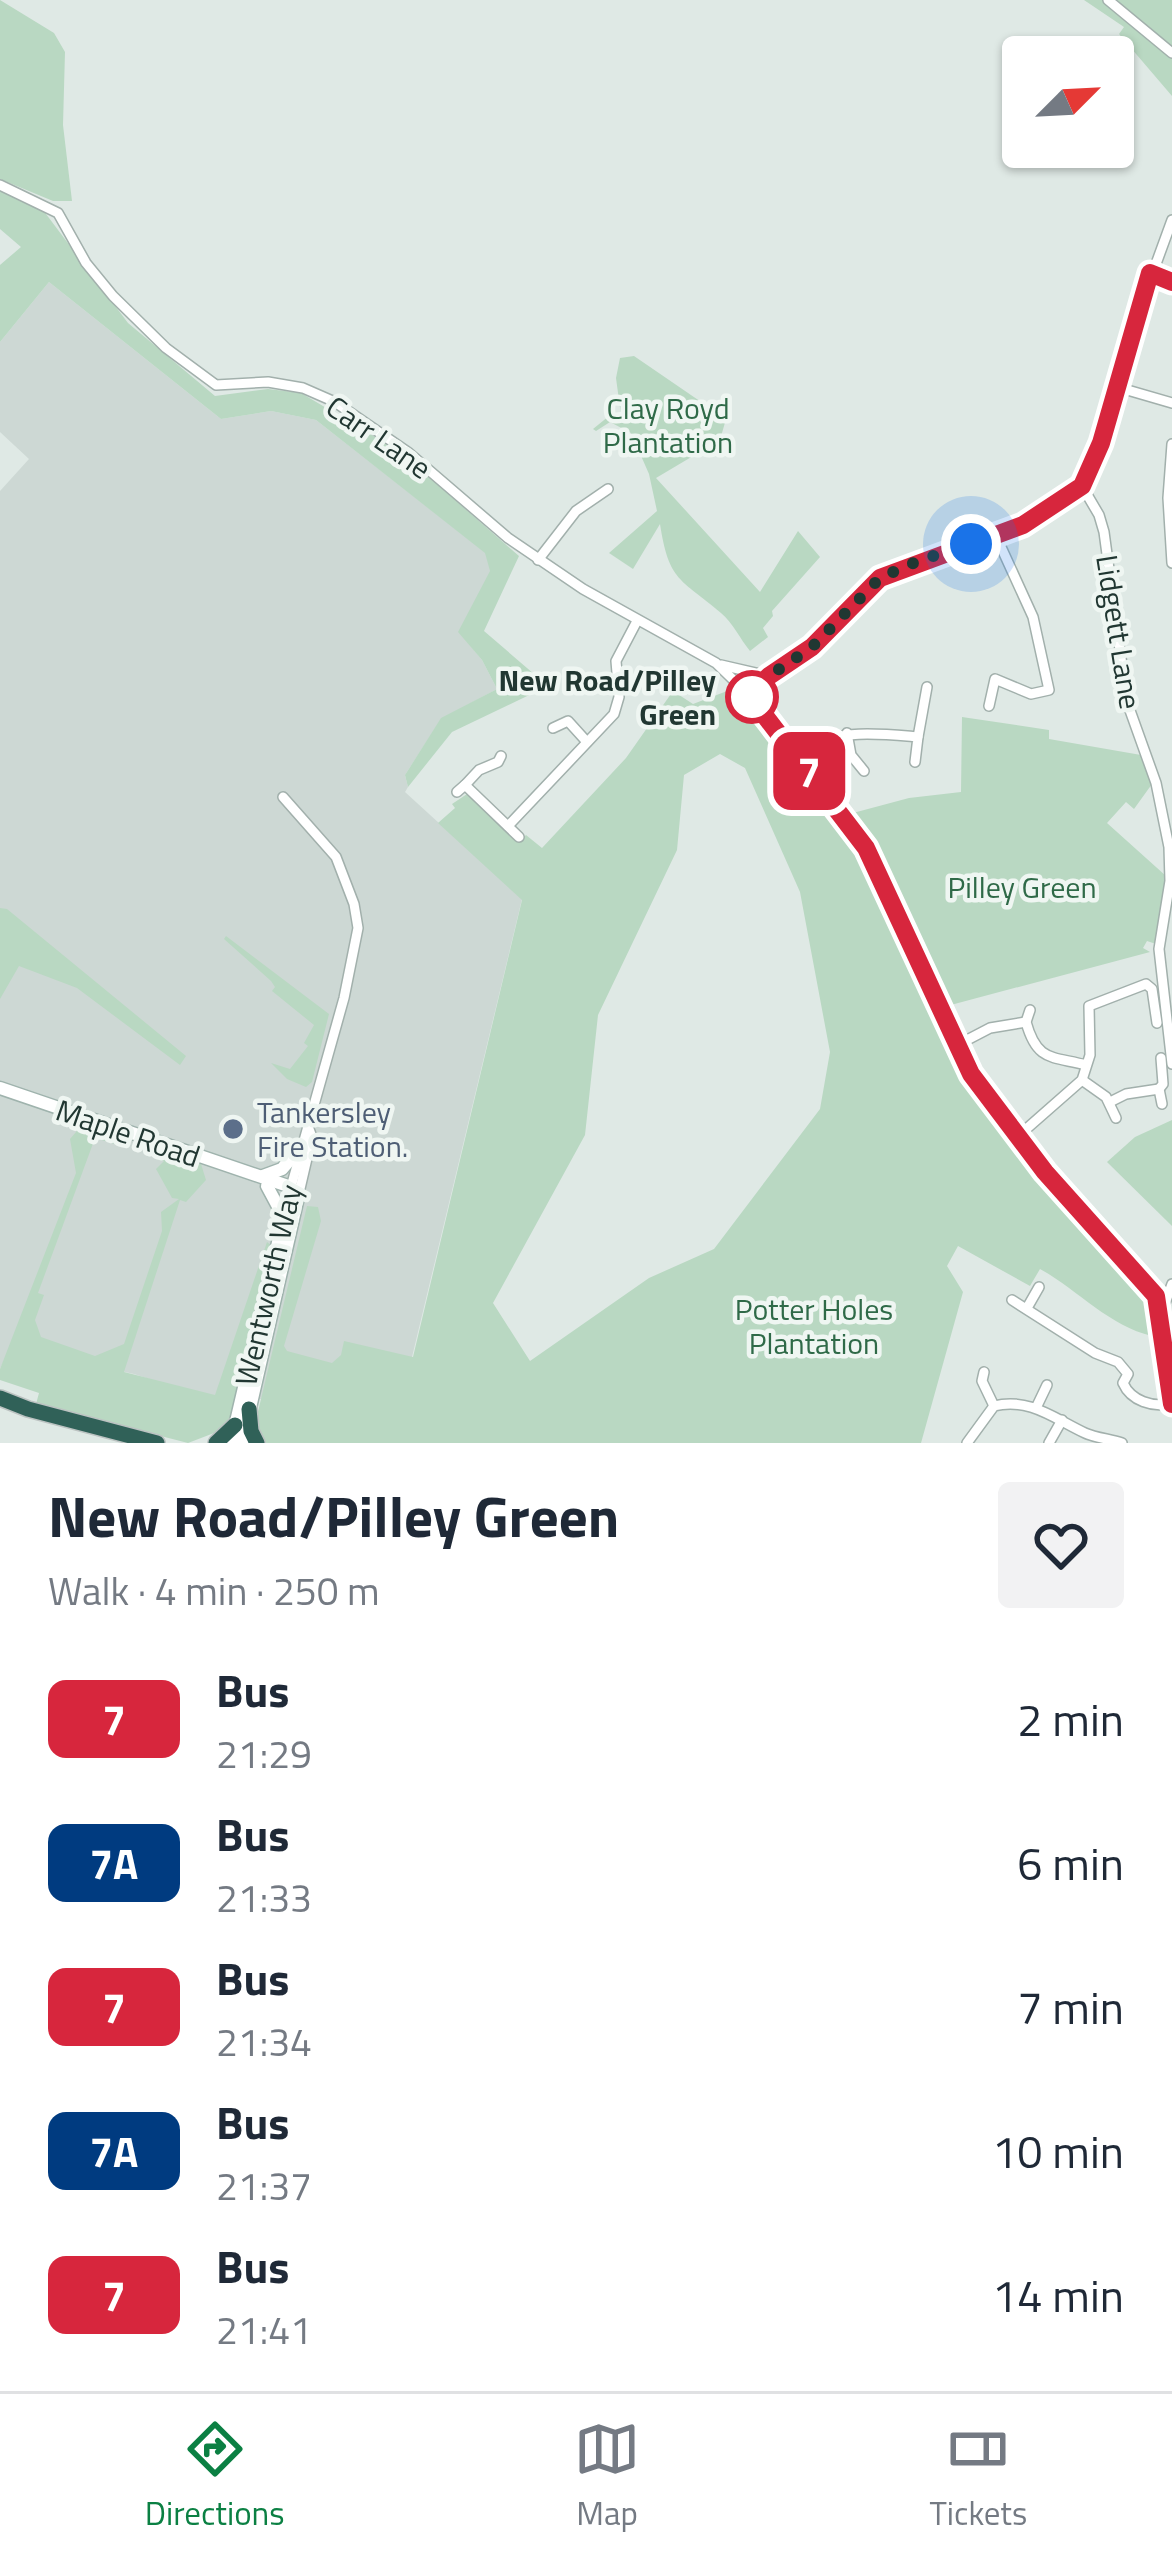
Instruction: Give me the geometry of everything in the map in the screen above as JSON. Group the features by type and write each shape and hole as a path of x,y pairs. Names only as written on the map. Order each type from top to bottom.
{"highway":[{"path":"0,1398 157,1443"},
{"path":"249,1409 257,1443"},
{"path":"215,1443 236,1425"}],"street":[{"path":"1108,0 1172,53"},
{"name":"Carr Lane","path":"0,185 58,213 86,262 113,296 166,348 216,386 268,382 303,388 335,402 409,453 538,560 716,664 749,695 866,848 961,1057 1017,1137 1149,1284 1160,1306"},
{"path":"749,695 812,647 880,578 930,556 996,536 1048,510 1082,486 1096,459 1150,273 1172,220"},
{"path":"1150,273 1172,282"},
{"path":"1117,387 1172,403"},
{"path":"1172,444 1172,563"},
{"name":"Lidgett Lane","path":"1082,486 1099,515 1130,717 1150,766 1168,847 1170,881 1159,949 1171,1039 1159,1089 1162,1104"},
{"path":"538,560 586,501 608,489"},
{"path":"995,679 1031,694 1050,694 1034,616 996,536"},
{"path":"508,826 618,705 616,661 637,621"},
{"name":"Carr Lane","path":"716,664 769,676"},
{"path":"989,706 995,666"},
{"path":"914,762 927,687"},
{"path":"553,728 568,721 587,742"},
{"path":"796,754 819,740 847,733 918,737"},
{"path":"847,733 851,755 864,771"},
{"path":"501,756 461,789 519,837"},
{"name":"Wentworth Way","path":"242,1443 299,1149 309,1129 358,928 336,857 283,797"},
{"path":"1017,1137 1082,1080 1090,1055 1090,1006 1146,984 1152,989 1156,1023"},
{"path":"967,1040 1028,1016 1031,1038 1046,1057 1086,1065"},
{"path":"1082,1080 1110,1102 1116,1118"},
{"name":"Maple Road","path":"0,1088 293,1191"},
{"path":"1110,1102 1126,1094 1159,1089"},
{"name":"Wentworth Way","path":"231,1443 284,1221 311,1137 309,1129"},
{"path":"284,1221 278,1203 262,1182 282,1169 299,1149"},
{"path":"1012,1300 1095,1353 1118,1362 1128,1374 1123,1383 1129,1394 1153,1406 1172,1403 1160,1306 1172,1284"},
{"path":"1027,1308 1039,1287"},
{"path":"984,1372 982,1381 994,1406"},
{"path":"1036,1408 1047,1385"},
{"path":"968,1443 994,1406 1009,1403 1036,1408 1091,1436 1122,1443"},
{"path":"1049,1443 1062,1420"}],"shaded area":[{"path":"49,282 221,419 271,411 316,420 486,553 491,571 459,632 482,660 497,689 441,719 405,775 405,792 522,899 399,1411 273,1398 220,1402 134,1374 11,1346 0,1369 0,491 29,459 0,432 0,342"}],"green space":[{"path":"0,0 54,33 65,52 63,125 72,201 53,201 0,179"},
{"path":"1084,0 1172,0 1172,96 1134,52 1134,36 1119,34 1124,27"},
{"path":"0,191 43,210 128,323 215,396 268,389 301,393 399,451 519,556 484,631 548,686 452,732 408,787 405,775 441,718 497,689 482,660 458,632 490,571 485,553 316,420 271,411 221,419 49,282 0,342 0,265 21,247 0,229"},
{"name":"Clay Royd Plantation","path":"634,356 726,419 720,440 656,478 760,592 798,531 820,557 772,611 763,628 768,637 750,651 725,617 678,577 660,524 633,569 609,553 657,511 649,474 631,433 610,422 593,429 609,416 621,415 616,378 620,358"},
{"path":"735,688 838,817 909,798 961,792 962,717 1049,730 1049,739 1141,755 1152,784 1134,809 1126,802 1107,823 1166,876 1156,944 1147,941 1143,948 1150,952 938,1012 967,1072 1021,1151 1150,1294 1160,1359 1152,1336 1108,1316 1040,1269 1030,1286 958,1246 947,1266 963,1292 921,1443 264,1443 256,1420 307,1206 318,1207 321,1221 284,1346 287,1351 332,1363 341,1355 344,1341 413,1357 522,900 438,823 467,794 518,842 526,835 542,848 626,758 673,691 693,704","holes":["720,754 745,768 800,892 830,1052 820,1109 714,1249 649,1278 530,1361 493,1303 585,1135 598,1015 677,850 684,775"]},
{"path":"0,908 186,1056 180,1065 77,988 19,966 0,999"},
{"path":"226,936 329,1014 312,1082 306,1087 287,1079 271,1063 290,1069 308,1046 304,1043 314,1025 272,991 271,981"},
{"path":"1172,1120 1172,1226 1107,1162 1135,1137"},
{"path":"82,1125 125,1147 95,1138 38,1293 44,1295 35,1320 41,1337 95,1356 124,1344 162,1231 161,1212 179,1199 172,1198 156,1169 164,1161 151,1151 201,1164 206,1180 186,1202 180,1200 124,1372 215,1395 267,1242 272,1246 235,1425 188,1443 36,1404 39,1393 0,1380 0,1369 76,1173 70,1139"}],"waterway":[{"path":"1167,1324 1172,1329"}],"bus line":[{"name":"7","path":"1172,282 1150,273 1101,443 1082,486 1023,525 880,578 824,637 749,695 866,848 971,1074 1045,1172 1149,1284 1160,1306 1172,1404"}],"place":[{"name":"New Road/Pilley Green","path":"752,697"},
{"name":"Tankersley Fire Station.","path":"233,1129"}],"route":[{"path":"752,697 749,695 769,676 824,637 880,578 971,544"}],"park label":[{"name":"Pilley Green","path":"1022,887"},
{"name":"Potter Holes Plantation","path":"814,1326"}]}
